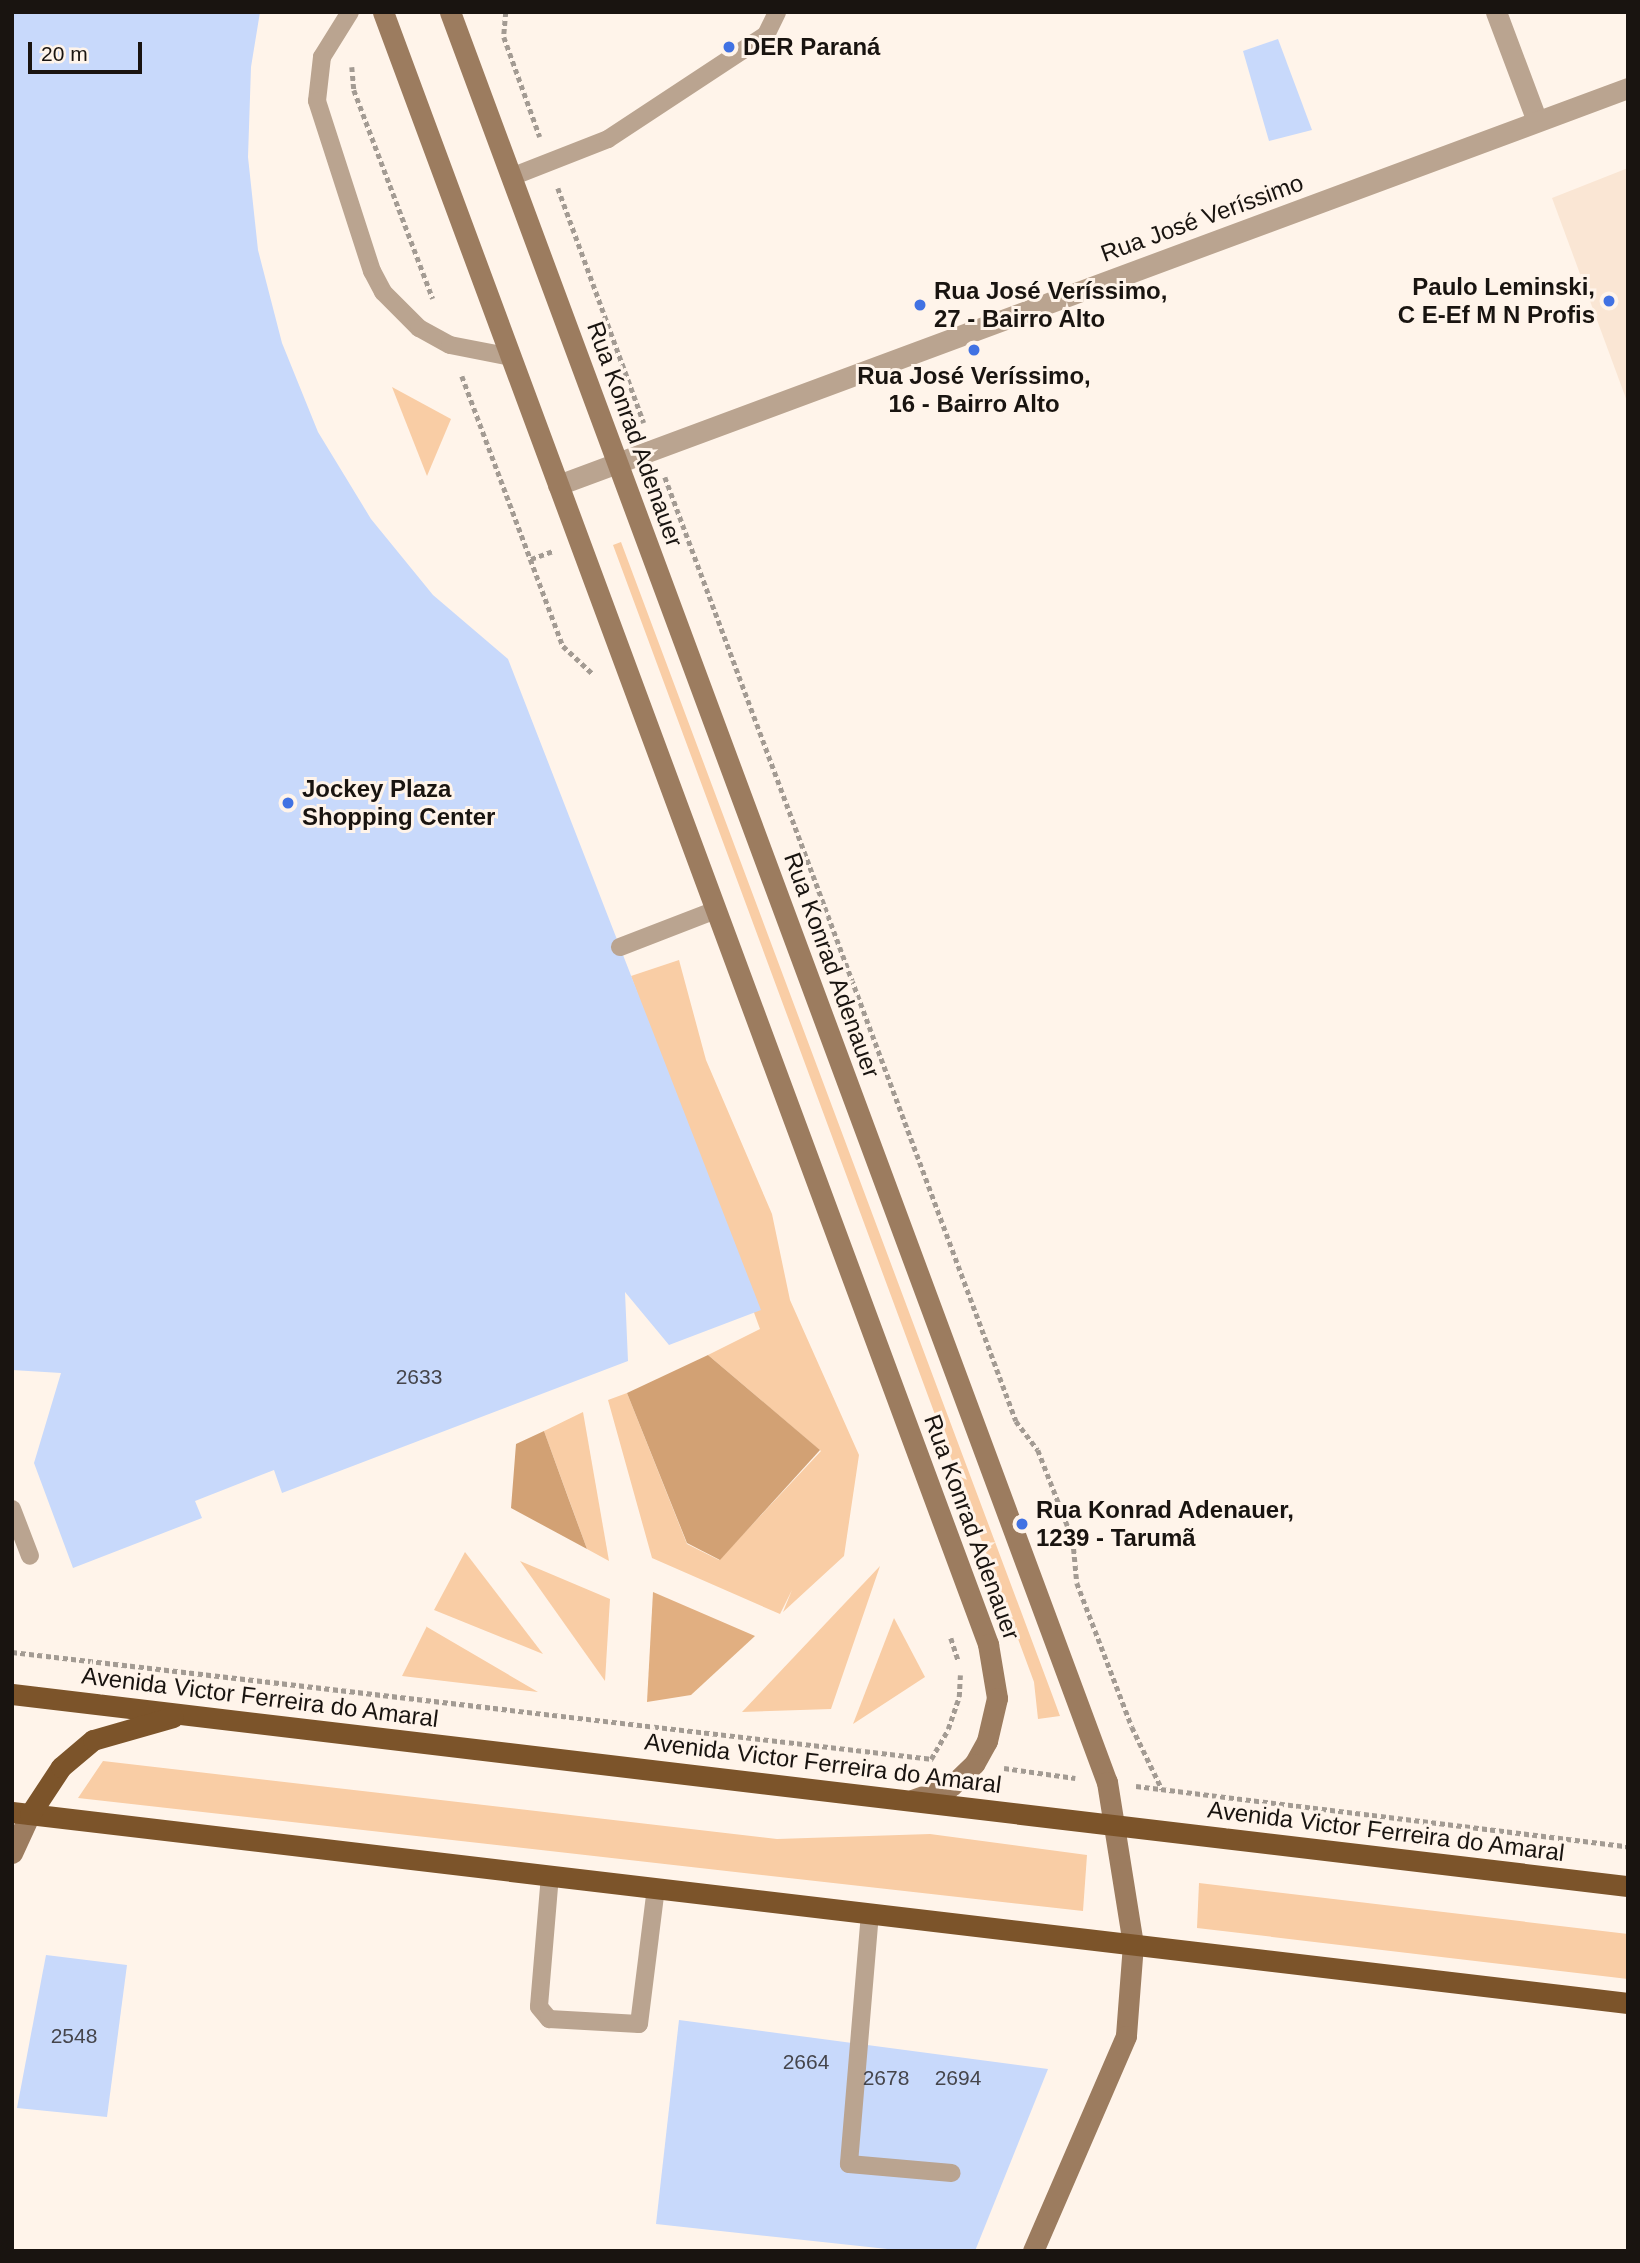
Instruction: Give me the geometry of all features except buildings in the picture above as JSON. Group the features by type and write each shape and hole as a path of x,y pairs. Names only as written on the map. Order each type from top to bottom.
{"highway":[{"name":"Avenida Victor Ferreira do Amaral","path":"12,1694 905,1800 1116,1822 1628,1886"},
{"path":"21,1813 61,1767 93,1740 181,1715"},
{"path":"21,1813 1628,2003"}],"main road":[{"name":"Rua Konrad Adenauer","path":"383,12 994,1665 995,1712 981,1754 951,1786 917,1800 905,1800"},
{"name":"Rua Konrad Adenauer","path":"450,12 1107,1782 1116,1822 1133,1944 1126,2036 1033,2251"},
{"path":"12,1853 21,1813"}],"street":[{"path":"1496,12 1537,121"},
{"name":"Rua José Veríssimo","path":"558,485 1628,88"}],"lane":[{"path":"349,12 322,57 317,101 324,136 372,271 383,292 419,328 450,345 511,357"},
{"path":"511,177 608,138 766,35 777,12"},
{"path":"620,947 716,910"},
{"path":"12,1509 30,1556"},
{"path":"550,1875 539,2007 549,2019 639,2024 656,1888"},
{"path":"870,1913 849,2164 952,2173"}],"path":[{"path":"506,12 504,37 630,386"},
{"path":"351,55 354,90 433,301"},
{"path":"459,369 563,646 593,671 597,684"},
{"path":"676,506 1016,1420 1038,1450 1073,1540 1077,1583 1118,1691 1162,1789 1628,1846"},
{"path":"12,1652 931,1759 948,1730 959,1697 960,1669 948,1630"},
{"path":"999,1767 1087,1779"}],"shaded area":[{"name":"Paulo Leminski, C E-Ef M N Profis","path":"1628,168 1628,404 1552,198"},
{"path":"392,387 451,419 427,476"},
{"path":"621,542 1060,1716 1038,1719 1034,1682 613,545"},
{"path":"679,960 706,1060 772,1214 790,1300 859,1455 844,1556 783,1612 792,1590 780,1614 652,1558 608,1400 627,1393 687,1544 719,1560 821,1451 708,1355 760,1329 631,976"},
{"path":"708,1355 820,1450 720,1560 687,1543 627,1393"},
{"path":"583,1412 609,1561 587,1549 544,1431"},
{"path":"544,1431 587,1549 511,1508 516,1444"},
{"path":"465,1552 543,1654 434,1610"},
{"path":"520,1561 610,1599 605,1681"},
{"path":"880,1566 831,1709 742,1712"},
{"path":"653,1592 755,1636 691,1695 647,1702"},
{"path":"894,1618 925,1677 853,1724"},
{"path":"427,1627 538,1692 402,1676"},
{"path":"103,1761 777,1839 930,1834 1087,1855 1083,1911 78,1798"},
{"path":"1199,1883 1628,1934 1628,1979 1197,1928"}],"place":[{"name":"DER Paraná","path":"729,47"},
{"name":"Paulo Leminski, C E-Ef M N Profis","path":"1609,301"},
{"name":"Rua José Veríssimo, 27 - Bairro Alto","path":"920,305"},
{"name":"Rua José Veríssimo, 16 - Bairro Alto","path":"974,350"},
{"name":"Jockey Plaza Shopping Center","path":"288,803"},
{"name":"Rua Konrad Adenauer, 1239 - Tarumã","path":"1022,1524"}]}
